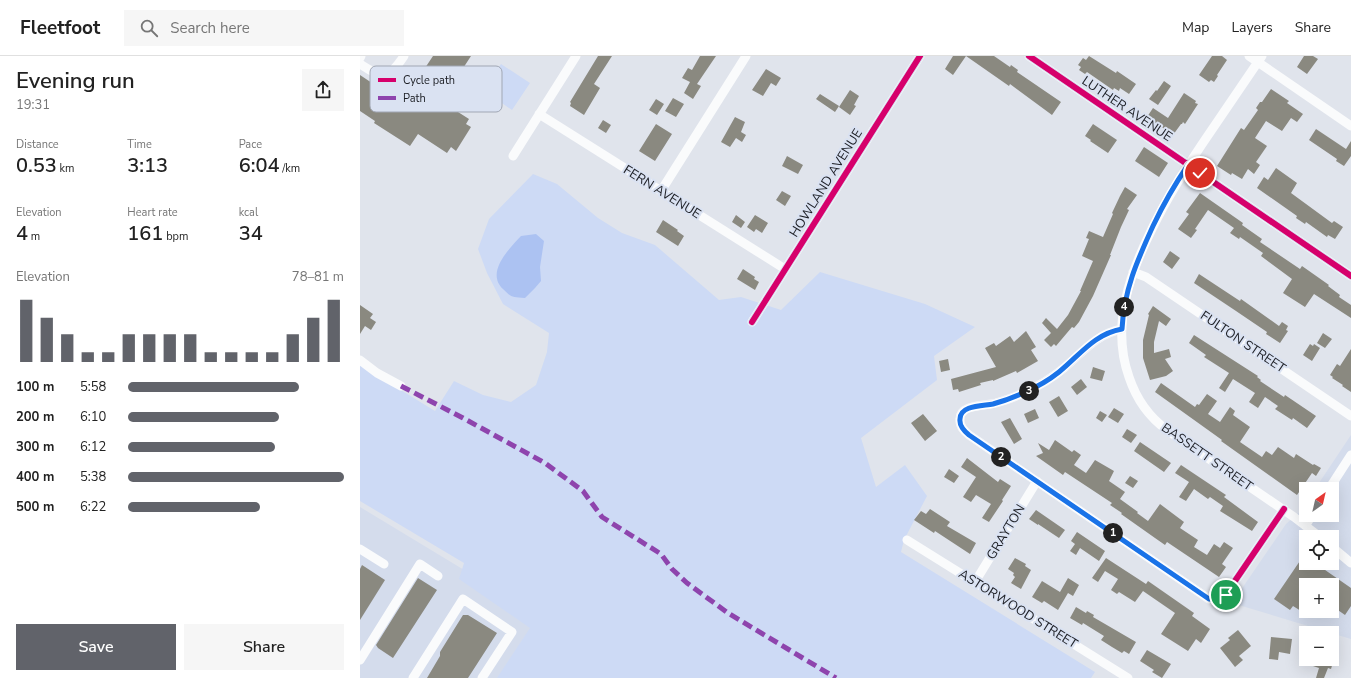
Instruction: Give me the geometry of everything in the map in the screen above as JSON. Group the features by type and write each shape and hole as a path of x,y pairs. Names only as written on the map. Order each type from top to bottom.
{"street":[{"path":"513,156 576,56"},
{"path":"661,191 746,56"},
{"name":"HOWLAND AVENUE","path":"752,322 920,56"},
{"name":"LUTHER AVENUE","path":"1029,56 1351,276"},
{"path":"1249,56 1260,59 1351,126"},
{"name":"BASSETT STREET","path":"1260,59 1188,165 1159,214 1132,272 1124,302 1122,329 1124,355 1128,374 1139,399 1151,415 1167,430 1284,509 1312,530"},
{"path":"360,64 370,70"},
{"name":"FERN AVENUE","path":"539,114 785,269"},
{"name":"FULTON STREET","path":"1132,272 1146,277 1351,416"},
{"path":"1122,329 1111,331 1101,336 1058,372 1035,388 1013,398 967,409 960,417 961,425 969,435 1209,599 1218,600 1226,595 1284,509"},
{"path":"360,360 401,386"},
{"path":"1334,482 1351,455"},
{"name":"GRAYTON","path":"975,582 1037,481"},
{"name":"ASTORWOOD STREET","path":"907,540 1128,678"},
{"path":"360,549 384,564"},
{"path":"1339,553 1351,563"},
{"path":"360,660 420,564 438,576"},
{"path":"413,678 463,599 512,632 482,678"}],"shaded area":[{"path":"501,64 530,83 512,110 502,103 502,66 500,66"},
{"path":"533,174 557,184 598,218 622,233 655,245 719,300 741,297 781,310 820,272 925,304 975,327 934,356 937,380 861,438 876,487 905,465 927,496 904,540 901,552 1095,672 1091,678 497,678 530,628 459,579 464,563 360,501 360,365 435,411 454,381 483,395 511,402 536,385 547,352 549,333 503,304 487,273 478,249 489,219"},
{"path":"1351,435 1351,639 1339,635 1339,626 1308,626 1232,603 1286,524 1299,513 1299,522 1339,522 1339,482 1320,482"},
{"path":"360,507 542,617 502,678 360,678"}],"water":[{"path":"536,234 544,241 540,267 541,281 525,298 512,296 503,289 498,282 498,268 511,247 521,236"}],"building":[{"path":"433,56 471,56 464,66 426,66"},
{"path":"598,56 612,56 594,84 600,88 584,115 570,106 570,102"},
{"path":"700,56 716,56 697,84 701,86 693,99 684,93 690,82 682,78 688,68 692,70"},
{"path":"953,56 966,56 953,75 945,69"},
{"path":"966,56 994,56 1010,67 1011,65 1018,70 1017,72 1061,102 1052,115 1010,84 1009,86"},
{"path":"1089,56 1116,73 1117,71 1136,84 1129,94 1120,88 1119,91 1114,88 1113,90 1087,72 1085,74 1079,70 1081,67 1078,65 1083,58 1086,60"},
{"path":"1212,56 1222,56 1227,60 1214,82 1211,80 1209,82 1199,75"},
{"path":"1304,56 1313,56 1318,59 1307,74 1297,67"},
{"path":"766,69 781,78 776,86 771,83 763,96 752,90"},
{"path":"360,75 370,82 370,112 458,112 469,119 466,124 471,127 456,151 451,147 447,153 418,134 410,146 374,123 375,121 360,111"},
{"path":"1164,81 1171,86 1158,105 1149,99"},
{"path":"1271,89 1289,101 1287,103 1303,114 1297,122 1291,118 1282,131 1266,121 1255,138 1267,146 1256,162 1260,165 1254,174 1248,169 1242,179 1232,173 1231,175 1217,166 1241,128 1244,130 1258,110 1256,108"},
{"path":"850,90 859,96 854,105 856,106 850,115 839,107"},
{"path":"1184,93 1198,104 1185,124 1183,122 1173,135 1147,117 1153,108 1168,118"},
{"path":"820,94 839,106 835,112 816,99"},
{"path":"673,98 684,104 676,117 665,111"},
{"path":"656,99 664,104 657,115 649,110"},
{"path":"735,117 745,122 741,132 746,135 742,142 736,138 730,147 721,142"},
{"path":"603,120 611,125 606,133 598,128"},
{"path":"656,124 672,134 655,161 639,151"},
{"path":"1093,124 1117,140 1108,153 1085,136"},
{"path":"1316,129 1346,149 1351,141 1351,156 1344,166 1336,161 1337,159 1309,140"},
{"path":"1144,147 1168,163 1159,177 1135,161"},
{"path":"787,156 803,165 798,174 782,166"},
{"path":"1276,168 1297,183 1291,193 1332,223 1334,221 1343,227 1335,239 1328,235 1327,237 1306,222 1305,224 1296,218 1297,216 1257,188 1264,177 1268,180"},
{"path":"1125,187 1137,195 1127,209 1129,210 1093,296 1079,322 1074,328 1072,327 1056,346 1054,344 1051,347 1044,340 1051,333 1042,323 1046,318 1057,329 1068,315 1081,291 1093,261 1082,256 1089,239 1086,238 1089,231 1103,237 1113,214 1112,213"},
{"path":"782,191 791,196 785,206 776,200"},
{"path":"1200,193 1243,223 1242,225 1262,239 1260,242 1300,269 1302,266 1329,285 1328,286 1340,295 1339,297 1351,305 1351,318 1314,294 1305,307 1283,293 1292,279 1261,256 1263,253 1240,237 1239,239 1230,233 1234,228 1208,210 1195,229 1197,230 1191,238 1178,229 1189,214 1186,212"},
{"path":"736,215 745,222 741,228 732,222"},
{"path":"755,215 768,223 762,233 756,229 754,232 747,227"},
{"path":"663,220 684,236 678,246 656,232"},
{"path":"1170,251 1180,258 1172,269 1163,262"},
{"path":"743,269 755,277 754,279 759,282 755,290 737,279"},
{"path":"1199,274 1240,301 1241,299 1279,326 1282,322 1288,326 1286,330 1288,331 1280,343 1266,334 1267,332 1194,283"},
{"path":"360,305 373,314 370,318 376,322 371,330 365,326 360,334"},
{"path":"1153,306 1171,319 1166,326 1159,321 1154,342 1154,353 1169,349 1171,357 1165,359 1173,371 1166,376 1150,380 1143,358 1143,340 1148,314"},
{"path":"1026,331 1036,347 1031,350 1038,361 1017,373 1016,371 993,381 980,383 981,385 959,392 958,389 953,390 951,379 996,367 985,348 994,343 996,346 1010,336 1014,342"},
{"path":"1323,333 1332,339 1325,348 1317,343"},
{"path":"1194,335 1258,376 1257,377 1261,380 1260,381 1284,397 1285,395 1316,416 1307,428 1293,418 1292,420 1275,409 1278,406 1265,397 1258,408 1249,402 1255,393 1233,379 1225,392 1219,388 1229,373 1204,357 1206,355 1189,343"},
{"path":"1310,344 1313,346 1314,344 1320,348 1312,361 1303,355"},
{"path":"1351,349 1351,392 1330,375 1337,364 1340,366"},
{"path":"948,359 950,370 941,372 939,361"},
{"path":"1093,367 1105,371 1102,381 1090,378"},
{"path":"1081,379 1087,387 1077,395 1071,387"},
{"path":"1161,383 1195,407 1197,404 1199,405 1207,394 1217,401 1208,414 1220,422 1230,407 1235,411 1233,415 1250,427 1240,442 1262,457 1266,451 1272,455 1278,447 1294,458 1296,454 1313,465 1314,464 1321,468 1316,476 1312,473 1306,482 1299,482 1299,492 1297,495 1155,392"},
{"path":"1059,396 1068,411 1058,417 1049,402"},
{"path":"1114,408 1124,414 1118,423 1108,417"},
{"path":"1035,409 1039,418 1028,423 1024,414"},
{"path":"1100,411 1107,415 1102,422 1096,418"},
{"path":"923,414 937,431 925,441 911,423"},
{"path":"1010,418 1022,439 1014,444 1001,422"},
{"path":"1127,429 1137,435 1131,443 1122,437"},
{"path":"1055,440 1072,452 1074,450 1081,455 1074,465 1086,473 1095,460 1114,471 1109,481 1125,492 1120,499 1148,521 1160,504 1184,522 1180,528 1198,540 1194,547 1207,555 1214,544 1220,548 1224,542 1233,548 1222,564 1226,567 1219,577 1167,542 1165,545 1121,514 1122,513 1110,505 1112,503 1065,472 1063,475 1036,456 1043,453 1038,443 1049,450"},
{"path":"1140,442 1171,463 1164,472 1134,451"},
{"path":"967,458 998,482 1000,479 1011,486 989,522 982,518 991,504 976,495 971,502 963,497 976,477 961,467"},
{"path":"1181,465 1226,495 1224,497 1258,522 1252,531 1220,511 1223,506 1210,497 1208,499 1194,489 1186,501 1179,497 1189,482 1175,473"},
{"path":"949,469 959,476 954,483 944,477"},
{"path":"1130,476 1138,481 1133,488 1125,483"},
{"path":"930,509 950,522 947,526 976,543 970,554 935,531 934,533 914,520 921,511 926,514"},
{"path":"1036,510 1065,530 1059,538 1029,519"},
{"path":"1077,532 1105,551 1099,561 1080,548 1076,555 1070,551 1075,544 1071,541"},
{"path":"1015,558 1026,564 1025,566 1031,570 1021,589 1011,583 1015,577 1013,575 1014,573 1008,569"},
{"path":"1106,558 1146,584 1148,581 1194,613 1192,616 1210,629 1201,643 1196,639 1188,651 1161,634 1175,613 1143,591 1135,602 1119,592 1117,594 1111,590 1118,579 1105,571 1098,582 1092,578"},
{"path":"1299,562 1299,570 1325,570 1337,578 1299,578 1299,610 1293,606 1290,610 1274,599"},
{"path":"362,565 385,580 360,620 360,569"},
{"path":"418,578 437,590 393,658 376,645"},
{"path":"1068,578 1079,585 1073,596 1068,593 1058,610 1044,601 1042,603 1032,597 1042,581 1060,592"},
{"path":"1339,580 1351,588 1351,606 1345,615 1339,611"},
{"path":"1076,607 1086,613 1087,611 1094,615 1093,617 1136,642 1129,654 1124,651 1122,653 1112,647 1101,640 1104,636 1083,623 1082,625 1070,618"},
{"path":"463,615 468,615 497,633 468,678 427,678 440,656 440,652"},
{"path":"1238,630 1251,646 1239,656 1243,660 1235,667 1220,648 1230,640 1228,638"},
{"path":"1271,637 1292,639 1290,654 1279,652 1278,660 1269,659"},
{"path":"1147,650 1171,664 1162,678 1152,672 1154,670 1140,661"},
{"path":"1313,666 1332,666 1331,669 1328,668 1324,678 1316,678 1319,668"}],"marked path":[{"path":"401,386 545,463 583,491 602,517 661,554 672,569 687,583 728,613 836,678"}],"cycle path":[{"path":"752,322 920,56"},
{"path":"1029,56 1351,276"},
{"path":"1122,329 1113,331 1097,339 1059,372 1035,387 1007,400 968,408 961,414 960,424 962,428 969,435 1213,601 1224,597 1284,509"}],"route":[{"path":"1200,173 1188,165 1159,214 1145,242 1132,272 1128,286 1122,316 1122,329 1111,331 1101,336 1051,378 1035,388 1013,398 990,405 964,410 960,415 960,420 962,428 969,435 1209,599 1216,601 1226,595"}]}
